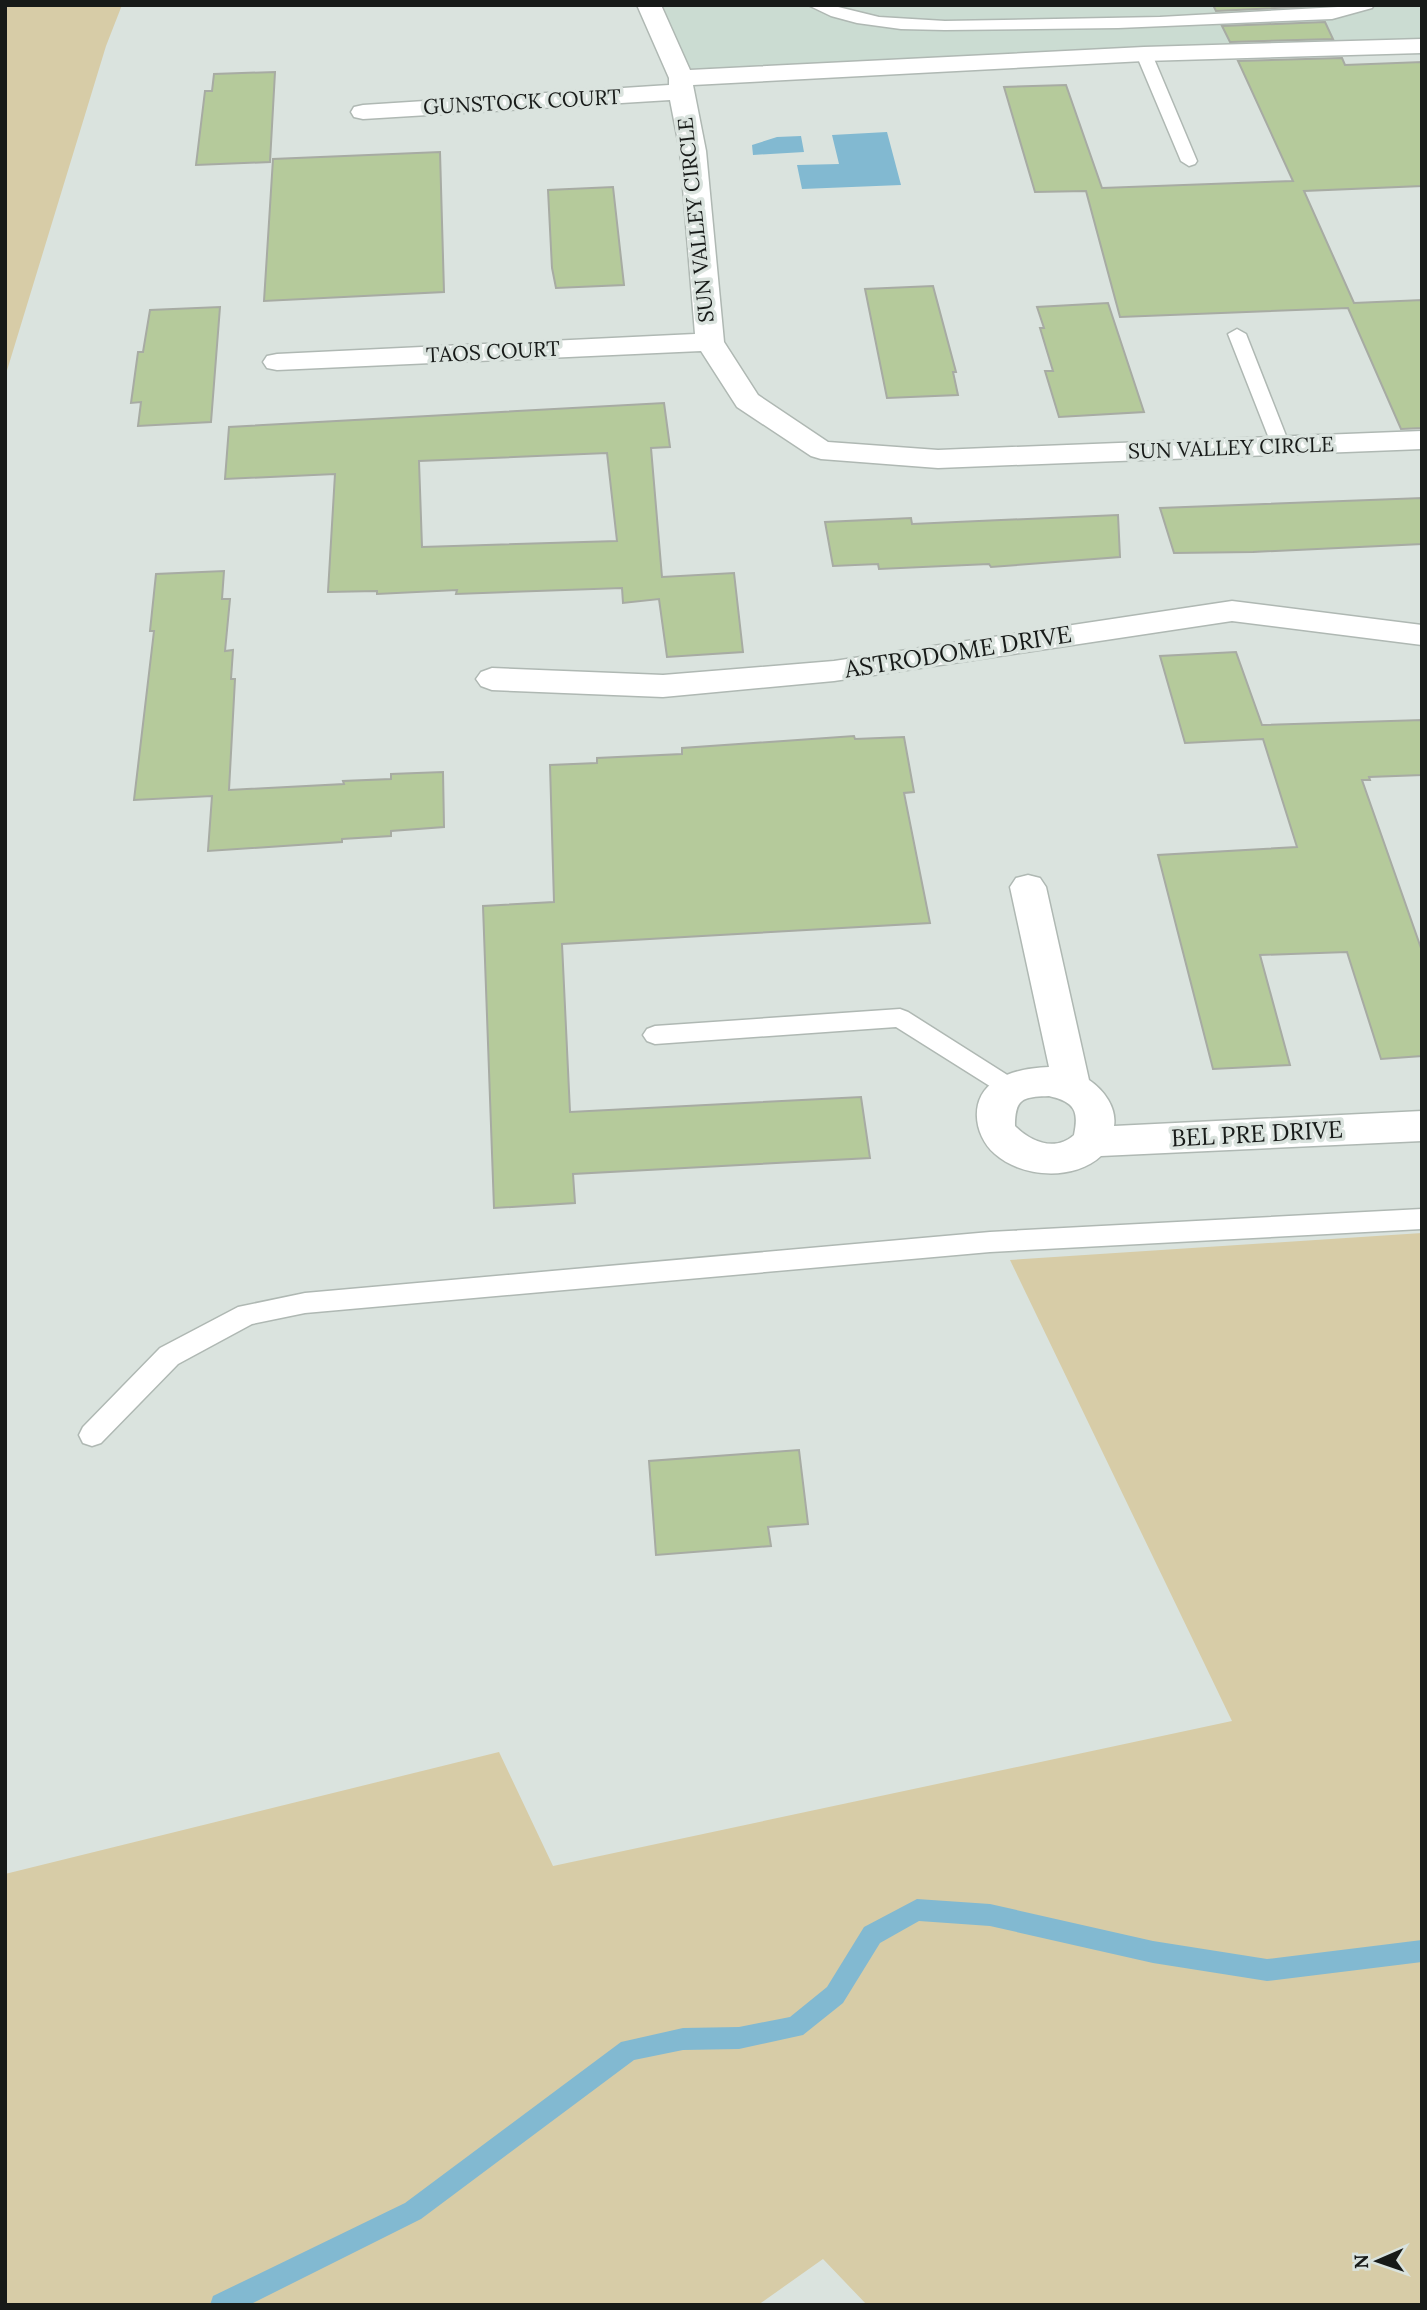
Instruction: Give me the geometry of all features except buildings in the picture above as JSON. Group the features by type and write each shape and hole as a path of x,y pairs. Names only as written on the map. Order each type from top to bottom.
{"street":[{"name":"SUN VALLEY CIRCLE","path":"649,5 681,85 693,151 710,342 747,401 821,450 938,459 1422,440"},
{"path":"681,85 1144,54 1422,46"},
{"name":"GUNSTOCK COURT","path":"363,112 681,85"},
{"name":"TAOS COURT","path":"277,362 710,342"},
{"name":"ASTRODOME DRIVE","path":"492,679 663,686 795,674 1232,611 1422,635"},
{"path":"1028,887 1072,1087"},
{"path":"1012,1089 1033,1080 1053,1081 1072,1087 1087,1098 1096,1112 1098,1128 1092,1142"},
{"name":"BEL PRE DRIVE","path":"1012,1089 1002,1096 995,1110 996,1126 1005,1141 1020,1152 1039,1158 1059,1159 1079,1153 1092,1142 1422,1126"}],"lane":[{"path":"815,5 830,12 889,24 1038,25 1332,15 1367,5"},
{"path":"1144,54 1189,161"},
{"path":"1237,334 1280,446"},
{"path":"654,1035 900,1018 1012,1089"},
{"path":"92,1435 169,1356 247,1314 306,1303 990,1242 1422,1219"}],"shaded area":[{"path":"5,5 122,5 106,46 5,377"},
{"path":"649,5 1422,5 1422,46 681,78"},
{"path":"1422,1233 1422,2305 867,2305 823,2259 758,2305 5,2305 5,1874 499,1752 553,1866 1232,1721 1010,1260"}],"water":[{"path":"887,132 901,185 802,189 797,165 839,164 832,135"},
{"path":"801,136 804,152 753,155 752,145 777,137"}],"waterway":[{"path":"222,2305 413,2211 629,2050 683,2039 739,2038 795,2027 835,1995 872,1935 917,1910 990,1915 1153,1952 1267,1970 1422,1951"}]}
